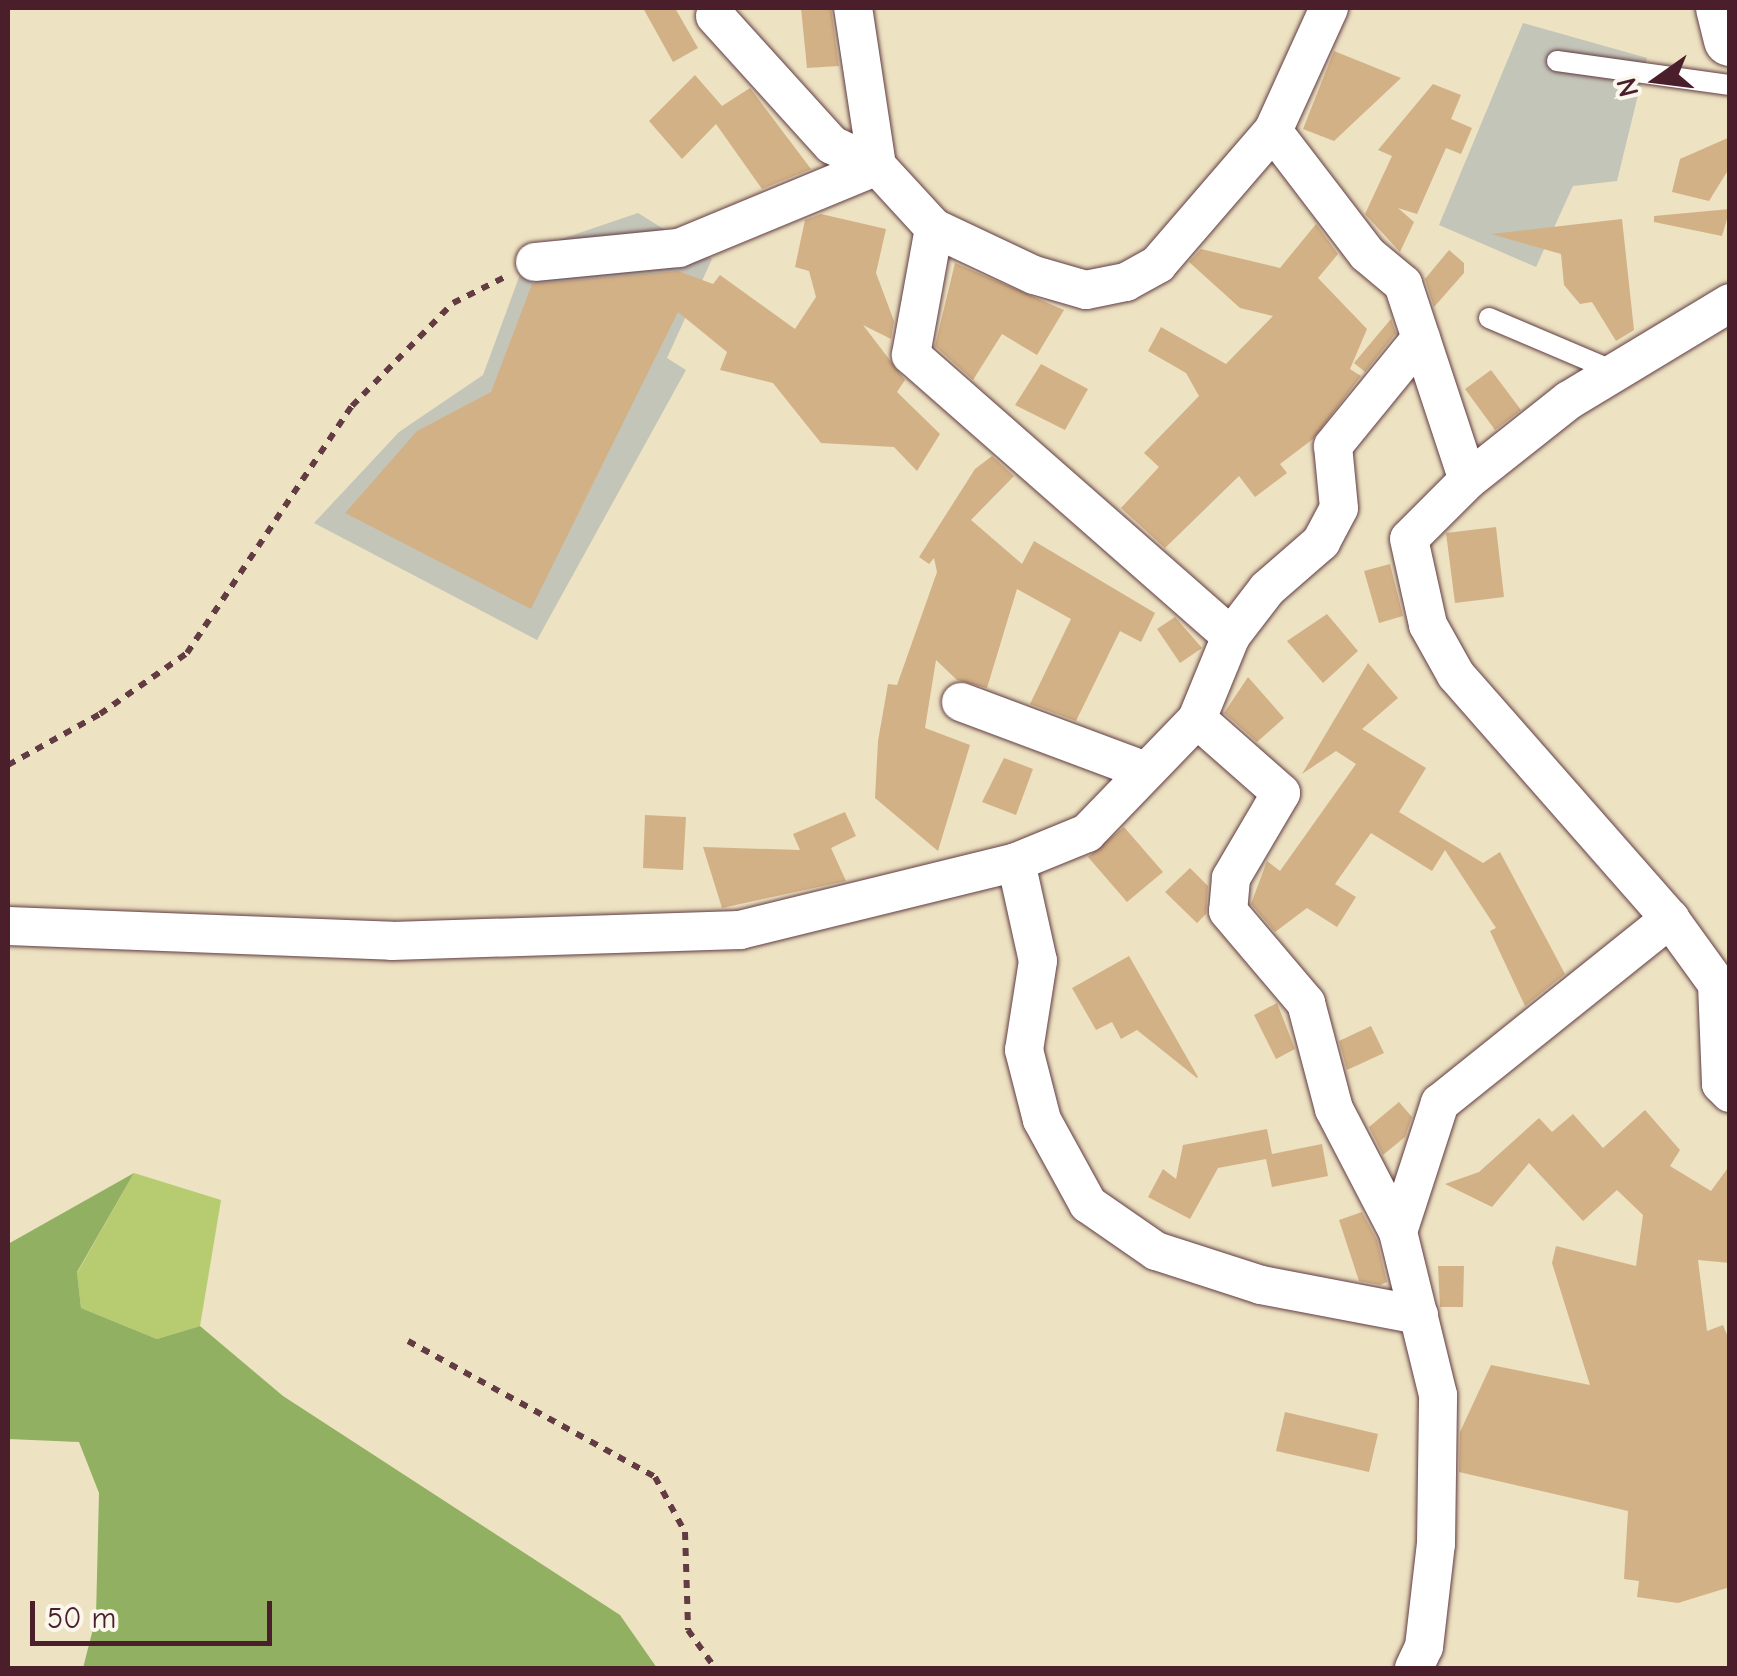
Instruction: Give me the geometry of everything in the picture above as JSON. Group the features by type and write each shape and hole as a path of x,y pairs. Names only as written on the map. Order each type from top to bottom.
{"street":[{"path":"853,8 877,166"},
{"path":"715,16 832,145 877,166 934,228 1034,274 1086,290 1126,282 1158,264 1273,131 1329,8"},
{"path":"1722,8 1730,40"},
{"path":"1273,131 1367,254 1403,284 1468,480"},
{"path":"535,262 679,248 877,166"},
{"path":"934,228 912,355 1231,636"},
{"path":"1730,304 1569,400 1468,480 1409,539 1428,625 1456,676 1670,919 1717,984 1721,1084 1730,1093"},
{"path":"8,926 392,941 740,930 1016,862 1087,833 1196,719 1231,636 1268,588 1322,542 1339,508 1334,446 1421,338"},
{"path":"960,702 1146,771"},
{"path":"1196,719 1281,794 1231,878 1228,911 1306,1003 1334,1109 1398,1232 1438,1394 1436,1544 1424,1648 1414,1668"},
{"path":"1016,862 1038,961 1024,1050 1042,1120 1088,1204 1156,1250 1261,1285 1419,1314"},
{"path":"1398,1232 1440,1103 1670,919"}],"lane":[{"path":"1556,61 1730,85"},
{"path":"1489,318 1616,372"}],"path":[{"path":"8,765 100,714 187,653 352,406 453,302 535,262"},
{"path":"408,1341 655,1476 686,1532 688,1630 715,1668"}],"shaded area":[{"path":"1523,23 1647,58 1617,181 1573,186 1536,267 1439,225"},
{"path":"638,213 712,259 667,358 686,370 537,640 314,523 399,432 483,375 529,250"}],"green space":[{"path":"134,1173 221,1200 200,1326 157,1339 81,1308 77,1273"},
{"path":"134,1173 77,1272 81,1308 157,1339 200,1326 283,1396 620,1615 657,1668 83,1668 96,1617 99,1493 79,1442 8,1439 8,1244"}],"building":[{"path":"643,8 675,8 698,48 673,62"},
{"path":"801,8 831,8 839,66 807,68"},
{"path":"1334,51 1401,78 1334,141 1303,129"},
{"path":"695,75 722,106 750,88 811,169 762,189 716,124 682,159 649,121"},
{"path":"1433,84 1461,95 1451,119 1472,128 1461,154 1446,148 1417,214 1398,208 1414,222 1400,252 1365,214 1392,156 1378,150"},
{"path":"1730,137 1730,167 1709,201 1672,192 1680,159"},
{"path":"1730,209 1722,236 1654,222 1654,216"},
{"path":"821,214 886,229 876,273 894,321 891,339 863,325 905,380 897,392 940,434 917,471 894,447 821,443 773,383 720,370 727,352 678,312 531,609 345,513 417,431 491,392 532,284 678,271 713,284 720,275 795,329 816,297 809,271 795,267 805,220"},
{"path":"1622,219 1634,330 1616,341 1592,302 1580,304 1564,285 1561,254 1491,234"},
{"path":"1316,224 1338,254 1318,278 1367,329 1350,369 1361,376 1313,439 1280,464 1287,473 1255,497 1239,476 1165,548 1121,508 1159,467 1144,453 1199,396 1186,373 1148,351 1161,327 1226,364 1273,316 1240,308 1189,262 1201,249 1280,268"},
{"path":"1449,250 1464,263 1464,273 1434,307 1425,279"},
{"path":"955,263 1064,310 1037,355 1002,334 973,380 935,346"},
{"path":"1391,319 1396,333 1365,372 1354,363"},
{"path":"1041,364 1088,389 1065,430 1015,405"},
{"path":"1491,370 1521,410 1495,430 1465,389"},
{"path":"992,456 1014,476 971,520 1022,564 1034,541 1155,613 1141,642 1120,631 1076,721 1030,704 1071,619 1017,589 987,688 957,680 936,660 925,728 970,745 938,851 875,798 878,741 888,684 897,685 937,572 934,558 929,564 919,557 975,469"},
{"path":"1496,527 1504,597 1455,603 1446,533"},
{"path":"1390,564 1403,616 1379,623 1364,571"},
{"path":"1327,614 1358,651 1323,683 1287,641"},
{"path":"1175,617 1202,648 1180,663 1157,629"},
{"path":"1368,663 1398,698 1362,729 1426,768 1399,812 1483,863 1500,852 1565,974 1525,1006 1490,931 1496,928 1445,850 1432,871 1371,833 1335,884 1356,897 1337,927 1307,908 1275,932 1251,904 1267,861 1280,871 1356,764 1336,751 1302,774"},
{"path":"1248,677 1284,718 1257,742 1224,713"},
{"path":"1004,758 1033,769 1016,815 982,802"},
{"path":"845,812 856,836 831,848 846,881 722,908 703,847 800,850 793,834"},
{"path":"645,815 686,817 683,870 643,868"},
{"path":"1124,827 1163,872 1127,902 1088,857"},
{"path":"1190,868 1208,886 1206,914 1197,923 1165,892"},
{"path":"1129,956 1197,1078 1137,1030 1121,1039 1112,1022 1096,1030 1072,988"},
{"path":"1277,1003 1295,1049 1276,1059 1254,1015"},
{"path":"1371,1026 1384,1053 1347,1070 1339,1041"},
{"path":"1399,1102 1412,1117 1405,1137 1383,1155 1369,1127"},
{"path":"1645,1110 1680,1150 1670,1166 1711,1191 1730,1165 1730,1263 1698,1260 1707,1331 1723,1325 1730,1342 1730,1587 1678,1603 1637,1597 1639,1581 1624,1579 1628,1511 1459,1472 1460,1432 1491,1365 1590,1385 1552,1263 1556,1246 1636,1266 1643,1215 1617,1190 1583,1221 1529,1163 1492,1207 1445,1184 1479,1172 1539,1118 1552,1132 1573,1114 1603,1148"},
{"path":"1267,1129 1272,1154 1322,1144 1328,1176 1272,1187 1266,1159 1218,1168 1190,1219 1148,1197 1163,1169 1176,1179 1183,1145"},
{"path":"1362,1212 1377,1240 1387,1282 1380,1285 1359,1281 1339,1220"},
{"path":"1438,1266 1464,1266 1463,1307 1440,1307"},
{"path":"1285,1412 1378,1434 1369,1472 1276,1451"}]}
